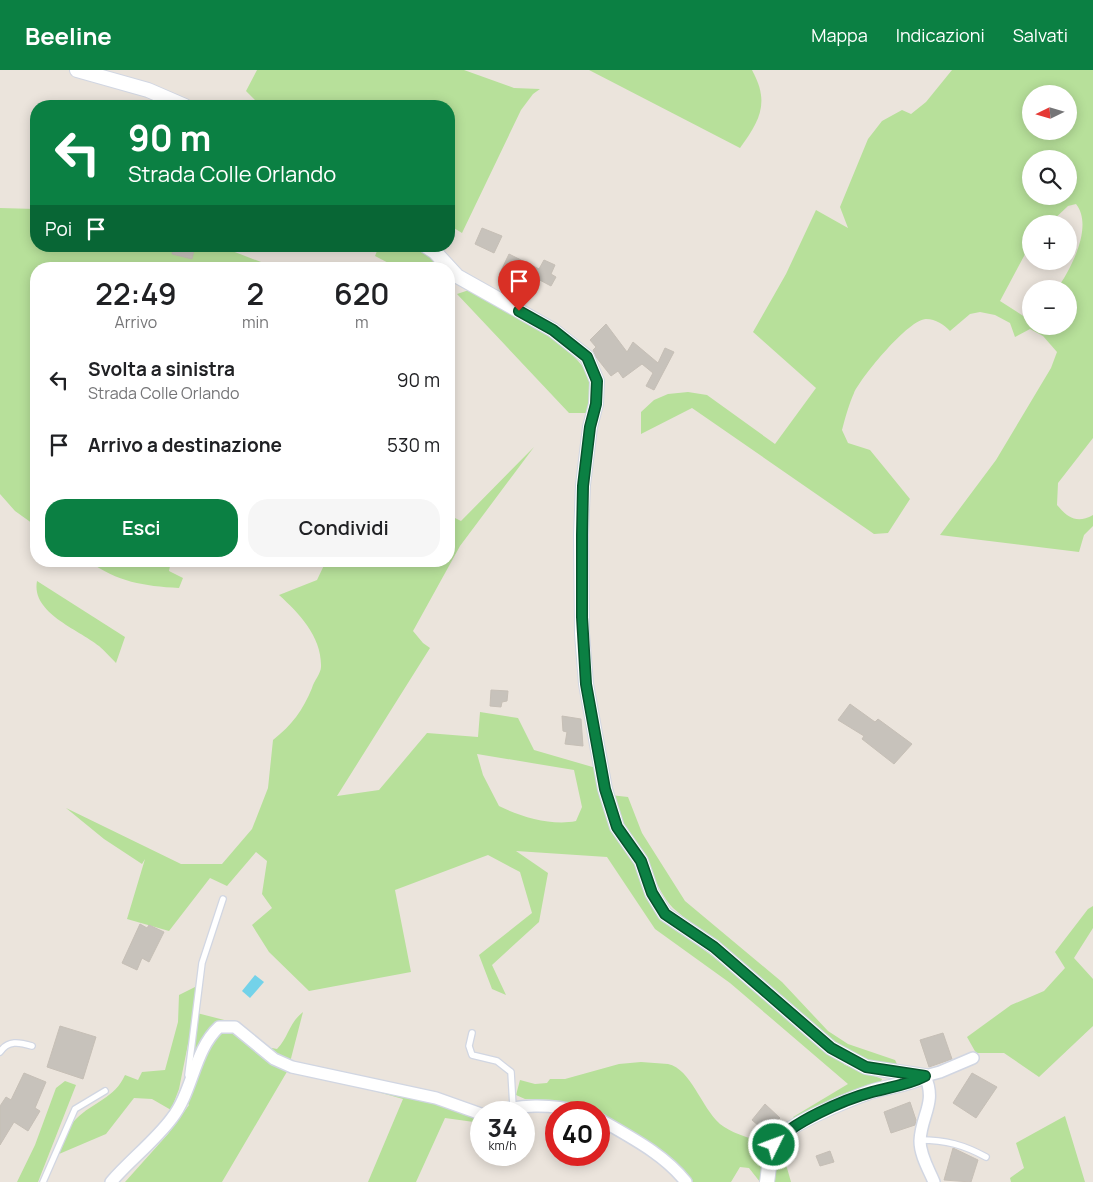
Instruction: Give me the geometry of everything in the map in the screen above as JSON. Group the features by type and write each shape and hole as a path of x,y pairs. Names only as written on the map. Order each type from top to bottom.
{"street":[{"path":"77,70 148,90 171,100"},
{"path":"435,252 445,262"},
{"path":"455,273 553,330 587,357 597,381 596,404 590,427 583,486 582,634 586,684 605,789 617,827 641,861 652,893 665,914 714,947 831,1048 866,1067 925,1076"},
{"path":"111,1182 172,1118 197,1068 206,1041 219,1027 227,1025 235,1027 274,1059 292,1067 436,1098 470,1110"},
{"path":"767,1182 774,1145 786,1132 817,1114 862,1096 915,1081 973,1058"},
{"path":"925,1076 931,1091 920,1140 921,1150 934,1182"},
{"path":"610,1125 674,1167 686,1182"}],"lane":[{"path":"186,1089 202,963 223,899"},
{"path":"472,1033 469,1046 472,1055 497,1061 511,1072 513,1101"},
{"path":"0,1052 4,1046 12,1043 32,1046"},
{"path":"43,1182 75,1109 105,1091"},
{"path":"920,1140 945,1140 963,1145 986,1157"}],"green space":[{"path":"257,70 464,70 514,88 540,89 533,94 521,110 462,233 455,229 455,100 255,100 246,91"},
{"path":"589,70 752,70 761,92 760,111 753,129 740,148"},
{"path":"952,70 1093,70 1093,438 1058,483 1057,505 1073,518 1082,519 1093,515 1093,526 1084,535 1079,552 940,535 996,460 1051,368 1057,352 1041,335 1077,335 1077,280 1062,280 1068,270 1077,270 1077,252 1082,234 1081,213 1077,205 1077,150 1022,150 1022,205 1072,205 1068,206 1058,215 1022,215 1022,260 1000,301 1022,315 1022,333 1015,337 1010,323 995,315 980,312 970,314 950,331 933,320 918,321 887,350 866,374 854,393 842,430 848,443 870,450 910,499 888,533 874,534 692,408 641,434 641,412 654,400 668,394 688,392 707,395 775,444 816,388 753,332 786,274 816,210 848,228 840,207 868,139 882,121 902,110 911,114 926,102"},
{"path":"0,208 30,209 30,252 235,252 261,262 30,262 30,522 15,511 0,494"},
{"path":"377,252 423,252 434,262 387,262 375,256"},
{"path":"469,290 521,318 560,344 575,358 586,372 591,387 586,413 569,413 457,294"},
{"path":"534,447 455,555 455,518 461,521"},
{"path":"97,567 170,567 169,571 183,578 179,588 154,586 131,582"},
{"path":"323,567 448,567 413,631 430,648 337,796 379,790 427,733 478,737 480,712 518,718 534,750 596,768 599,790 674,927 745,981 845,1065 882,1079 879,1086 796,1121 793,1117 848,1084 730,983 655,929 607,857 516,851 548,873 539,922 492,965 506,995 492,989 479,955 532,913 520,872 488,855 395,890 411,972 309,991 269,952 252,925 272,908 262,894 267,861 256,852 227,886 210,878 169,931 127,919 145,859 142,864 104,839 66,808 181,864 222,864 252,829 268,788 273,740 286,729 301,710 321,669 318,646 308,626 279,595 317,580","holes":["477,754 574,770 582,807 576,821 557,822 537,820 499,806 483,775"]},
{"path":"37,581 125,637 116,663 99,646 48,611 41,602 37,592"},
{"path":"610,795 628,797 642,833 685,901 782,982 828,1031 848,1044 895,1060 897,1064 894,1067 853,1056 822,1035 673,908 661,892"},
{"path":"1093,906 1093,928 1074,958 1093,979 1093,1026 1039,1077 1004,1053 976,1053 967,1037 1011,1005 1044,991 1065,968 1055,952 1088,909"},
{"path":"197,986 193,1012 236,1023 263,1055 272,1048 277,1049 294,1021 303,1012 288,1070 222,1182 125,1182 168,1134 189,1105 184,1098 196,1055 195,1044 188,1044 179,1089 171,1110 152,1099 134,1098 106,1134 59,1154 73,1122 110,1095 121,1083 125,1075 138,1080 142,1072 165,1070 178,1022 179,995"},
{"path":"641,1062 668,1064 676,1067 690,1081 713,1117 720,1124 741,1135 781,1147 791,1182 760,1182 749,1168 740,1167 731,1182 690,1182 610,1120 610,1101 525,1099 516,1095 520,1080 535,1084 547,1083 550,1079 565,1079 619,1064"},
{"path":"65,1081 76,1085 38,1182 17,1182 35,1145 56,1088"},
{"path":"349,1084 415,1096 470,1114 470,1121 445,1118 416,1182 368,1182 403,1099"},
{"path":"1065,1116 1085,1182 1011,1182 1010,1178 1024,1168 1016,1143"}],"water":[{"path":"255,975 264,982 250,998 242,991"}],"building":[{"path":"482,228 502,236 494,253 475,244"},
{"path":"172,252 194,252 192,259 172,254"},
{"path":"509,254 539,269 544,260 555,265 551,274 556,277 551,286 519,269 513,282 499,275"},
{"path":"606,324 627,352 633,342 658,363 665,348 674,352 654,390 646,386 653,373 642,364 623,378 618,371 611,376 596,357 593,350 596,347 590,340"},
{"path":"491,690 508,691 507,701 502,702 501,707 490,706"},
{"path":"850,704 875,722 878,719 912,744 894,764 862,739 864,736 838,720"},
{"path":"562,716 581,719 583,746 565,744 567,732 563,731"},
{"path":"140,924 147,928 149,925 164,932 149,962 142,958 137,970 122,963"},
{"path":"60,1026 96,1037 83,1079 47,1067"},
{"path":"943,1033 952,1059 929,1067 920,1040"},
{"path":"24,1073 46,1082 35,1108 40,1111 28,1131 14,1122 0,1145 0,1106 6,1097 11,1100"},
{"path":"972,1073 997,1087 976,1118 953,1103"},
{"path":"910,1102 916,1120 915,1125 891,1133 884,1112"},
{"path":"765,1104 780,1118 766,1132 752,1120"},
{"path":"953,1148 978,1160 971,1182 944,1180"},
{"path":"830,1151 834,1162 820,1166 816,1156"}],"route":[{"path":"519,311 553,330 587,357 597,381 596,404 590,427 583,486 581,584 586,684 597,756 617,827 641,861 652,893 665,914 714,947 831,1048 866,1067 925,1076 915,1081 871,1092 817,1114 786,1132 774,1145"}]}
